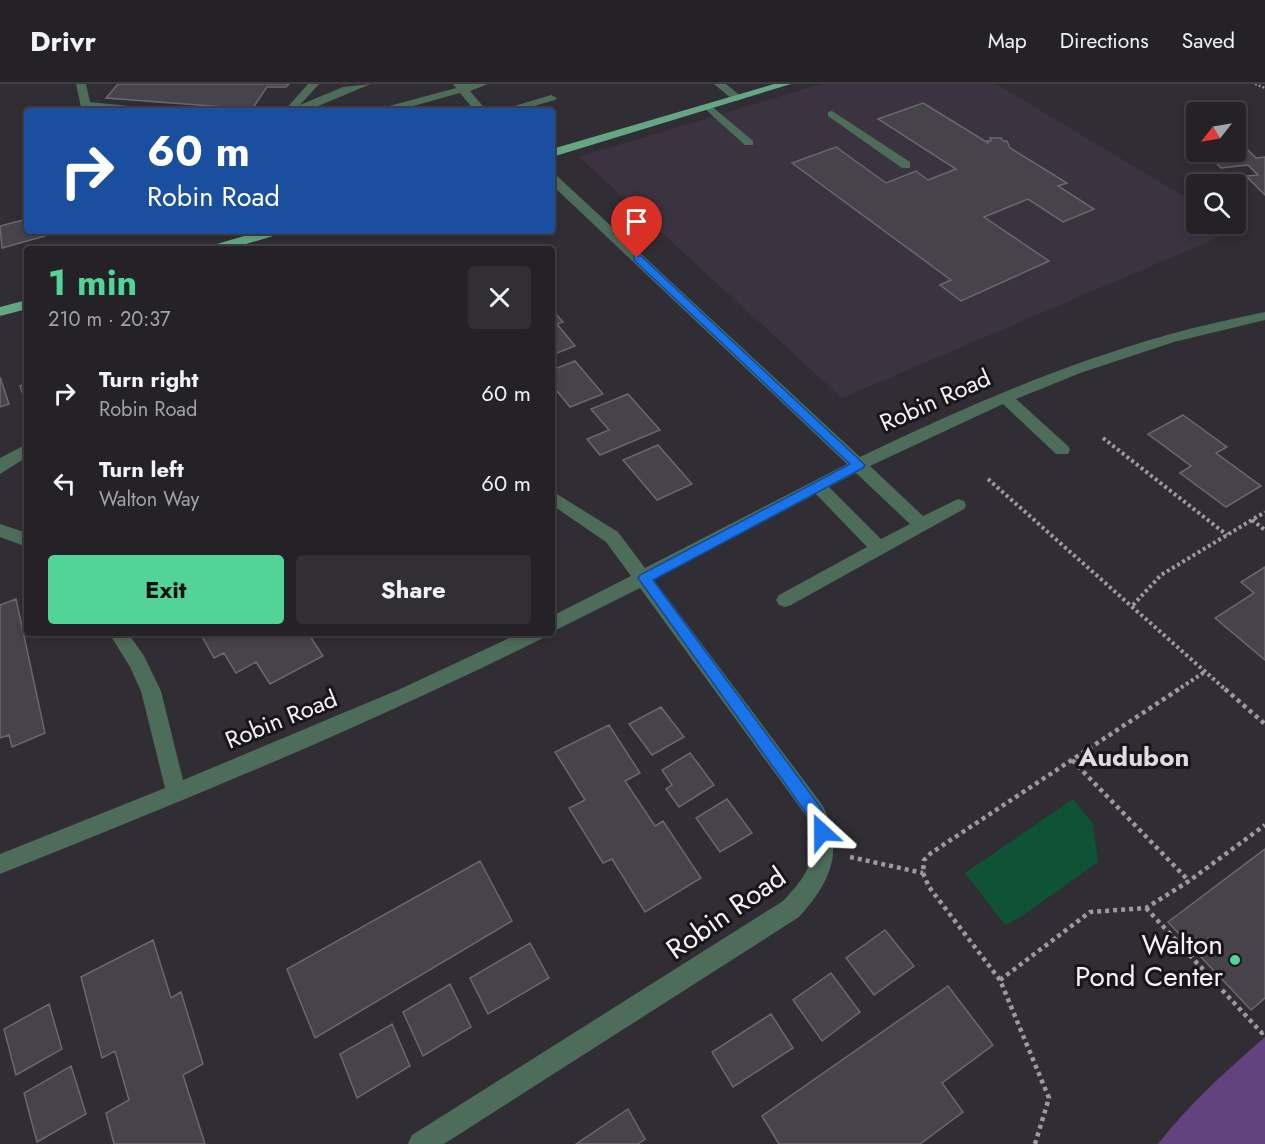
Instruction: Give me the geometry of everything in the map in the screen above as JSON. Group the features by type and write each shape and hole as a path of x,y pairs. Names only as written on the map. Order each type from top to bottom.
{"main road":[{"path":"555,152 786,84"},
{"path":"225,246 263,234"},
{"path":"0,312 24,305"}],"street":[{"path":"81,84 85,105 116,108"},
{"path":"290,108 314,84"},
{"path":"303,108 347,89 366,84"},
{"path":"392,108 461,87 483,84"},
{"path":"719,84 738,98"},
{"path":"461,87 478,108"},
{"path":"515,108 551,98"},
{"path":"709,107 749,143"},
{"path":"832,114 906,165"},
{"path":"555,181 922,525"},
{"name":"Robin Road","path":"555,623 858,465 1005,398 1046,381 1164,340 1265,316"},
{"path":"1005,398 1062,450"},
{"path":"0,468 4,463 24,452"},
{"path":"818,486 879,548"},
{"path":"555,498 612,537 644,578 816,813 825,852"},
{"path":"785,600 958,505"},
{"path":"0,530 24,540"},
{"path":"120,636 152,691 176,791"},
{"name":"Robin Road","path":"0,864 322,732 418,690 531,636"},
{"name":"Robin Road","path":"421,1144 791,909 813,885 822,868 825,852"}],"path":[{"path":"1255,84 1265,88"},
{"path":"1103,438 1227,535"},
{"path":"988,478 1265,724"},
{"path":"1133,605 1161,575 1265,512"},
{"path":"1252,520 1265,530"},
{"path":"1035,1144 1049,1098 1000,980 929,887 923,873 924,860 931,853 1206,671"},
{"path":"1072,760 1190,880"},
{"path":"1000,980 1090,912 1146,908 1190,880 1265,825"},
{"path":"825,852 923,873"},
{"path":"1146,908 1262,1033 1265,1030"}],"shaded area":[{"path":"821,84 996,84 1186,197 1186,234 1226,234 842,398 579,157"},
{"path":"1265,1037 1265,1144 1158,1144 1222,1075"}],"green space":[{"path":"1073,799 1093,824 1098,862 1025,914 1005,925 965,873"}],"building":[{"path":"118,84 289,84 286,87 267,87 253,108 106,98"},
{"path":"923,103 988,143 987,141 991,141 990,138 1001,138 1007,141 1010,148 1067,183 1058,186 1094,209 1063,222 1028,199 984,217 1049,261 961,301 940,285 951,280 792,163 836,147 886,183 916,171 928,180 956,169 878,119"},
{"path":"1246,148 1256,158 1265,157 1265,195 1246,176 1258,175 1248,165 1221,168 1215,162 1246,162"},
{"path":"24,220 24,234 44,234 45,236 2,248 0,226"},
{"path":"555,313 563,322 557,324 575,346 555,354"},
{"path":"575,361 603,394 570,407 555,389 555,369"},
{"path":"0,377 9,404 0,407"},
{"path":"24,384 24,398 20,386"},
{"path":"628,394 660,430 600,455 587,439 609,430 591,409"},
{"path":"1183,415 1227,447 1216,453 1261,486 1226,507 1180,473 1191,466 1148,434"},
{"path":"658,445 692,484 657,500 623,460"},
{"path":"1265,567 1265,660 1215,618 1254,593 1241,582"},
{"path":"16,599 45,733 12,747 9,735 0,738 0,605"},
{"path":"202,636 310,636 323,656 270,684 256,662 236,673 224,653 214,658"},
{"path":"661,707 684,737 652,755 629,724"},
{"path":"609,725 640,773 625,781 655,826 663,821 701,878 645,912 612,859 603,863 569,808 585,800 555,752"},
{"path":"690,753 714,785 679,807 666,789 672,785 662,770"},
{"path":"727,799 752,833 720,852 696,818"},
{"name":"Walton Pond Center","path":"1265,849 1265,998 1251,1010 1168,922"},
{"path":"480,861 512,921 315,1038 287,969"},
{"path":"885,930 914,966 874,995 846,958"},
{"path":"153,940 171,998 181,992 203,1064 183,1075 205,1144 114,1144 106,1113 129,1100 115,1051 102,1058 81,977"},
{"path":"530,943 549,978 488,1014 470,978"},
{"path":"831,973 860,1012 822,1041 793,1000"},
{"path":"450,984 471,1027 423,1056 403,1012"},
{"path":"948,986 993,1045 942,1083 963,1112 920,1144 779,1144 762,1116"},
{"path":"49,1004 62,1049 16,1075 4,1029"},
{"path":"771,1014 793,1048 733,1087 712,1052"},
{"path":"392,1024 410,1066 357,1098 340,1054"},
{"path":"71,1066 86,1114 37,1142 24,1093"},
{"path":"628,1109 645,1139 638,1144 576,1144"}],"place":[{"name":"Walton Pond Center","path":"1235,960"}],"district":[{"name":"Audubon","path":"1134,757"}],"route":[{"path":"637,258 858,465 644,578 816,813 822,832"}]}
